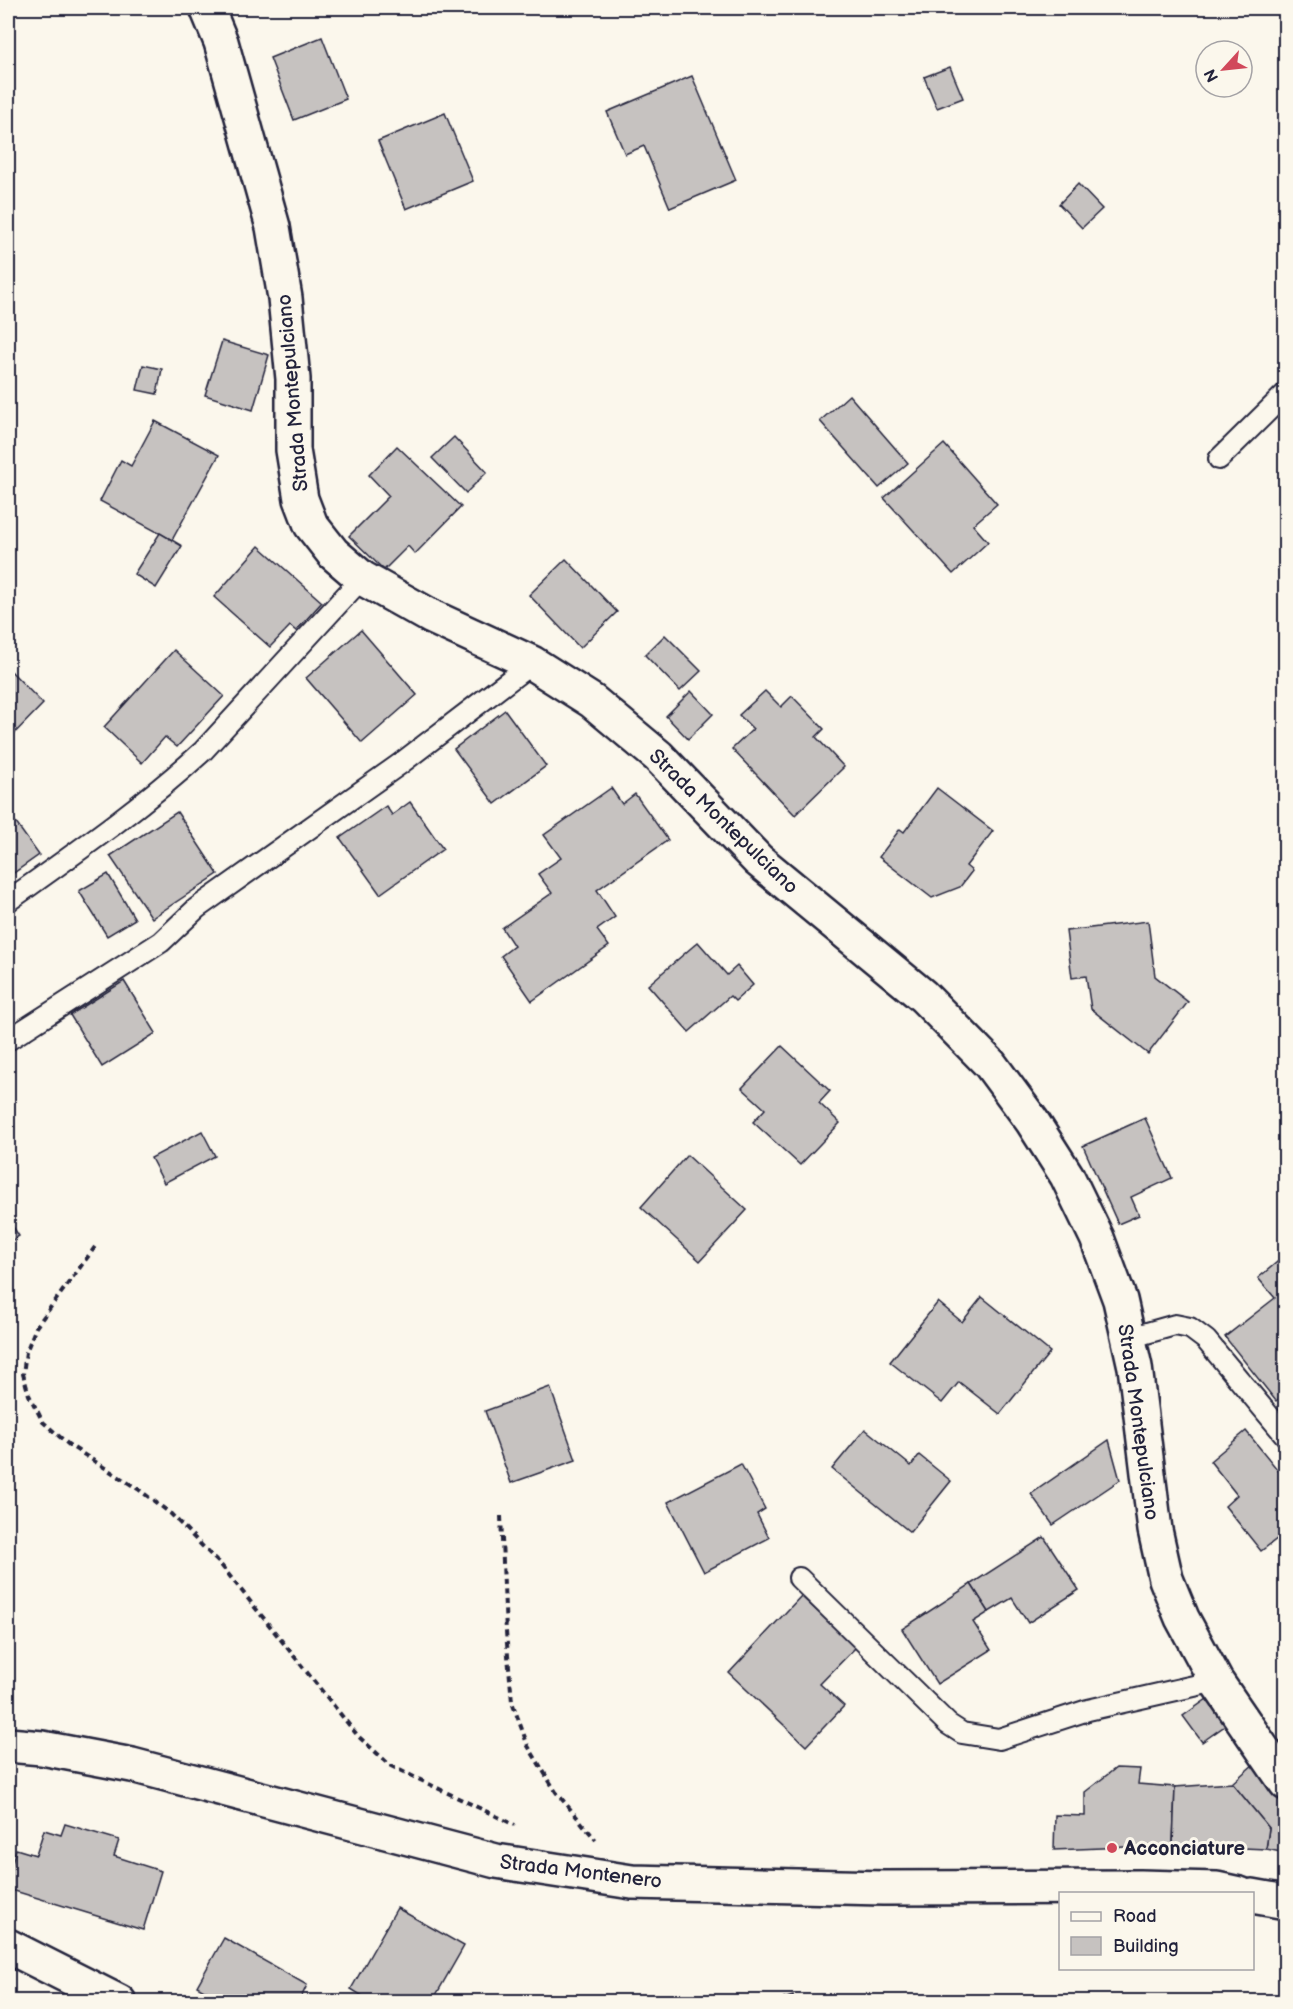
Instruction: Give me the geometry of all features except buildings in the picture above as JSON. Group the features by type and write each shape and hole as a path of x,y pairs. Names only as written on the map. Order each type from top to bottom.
{"street":[{"name":"Strada Montepulciano","path":"207,8 221,42 273,227 288,321 293,379 293,450 301,500 311,525 333,553 362,578 432,617 532,663 592,701 658,756 758,860 922,996 990,1064 1032,1121 1067,1176 1097,1238 1120,1300 1135,1367 1155,1530 1166,1579 1182,1618 1216,1681 1286,1783"},
{"name":"Strada Montenero","path":"8,1745 42,1748 132,1765 496,1861 632,1882 883,1888 1140,1887 1217,1889 1234,1892"},
{"path":"1254,1896 1286,1902"},
{"path":"8,1946 119,2001"}],"lane":[{"path":"1220,459 1286,393"},
{"path":"8,901 176,776 362,578"},
{"path":"8,1040 161,942 197,908 400,764 532,663"},
{"path":"1129,1338 1175,1324 1190,1328 1206,1340 1286,1436"},
{"path":"799,1578 948,1724 962,1733 999,1739 1088,1710 1216,1681"}],"path":[{"path":"95,1247 36,1327 26,1352 23,1374 28,1395 44,1422 69,1445 138,1489 170,1513 221,1565 358,1736 391,1766 517,1826"},
{"path":"501,1516 506,1632 512,1702 528,1746 556,1792 632,1882"}],"place":[{"name":"Acconciature","path":"1112,1848"}]}
